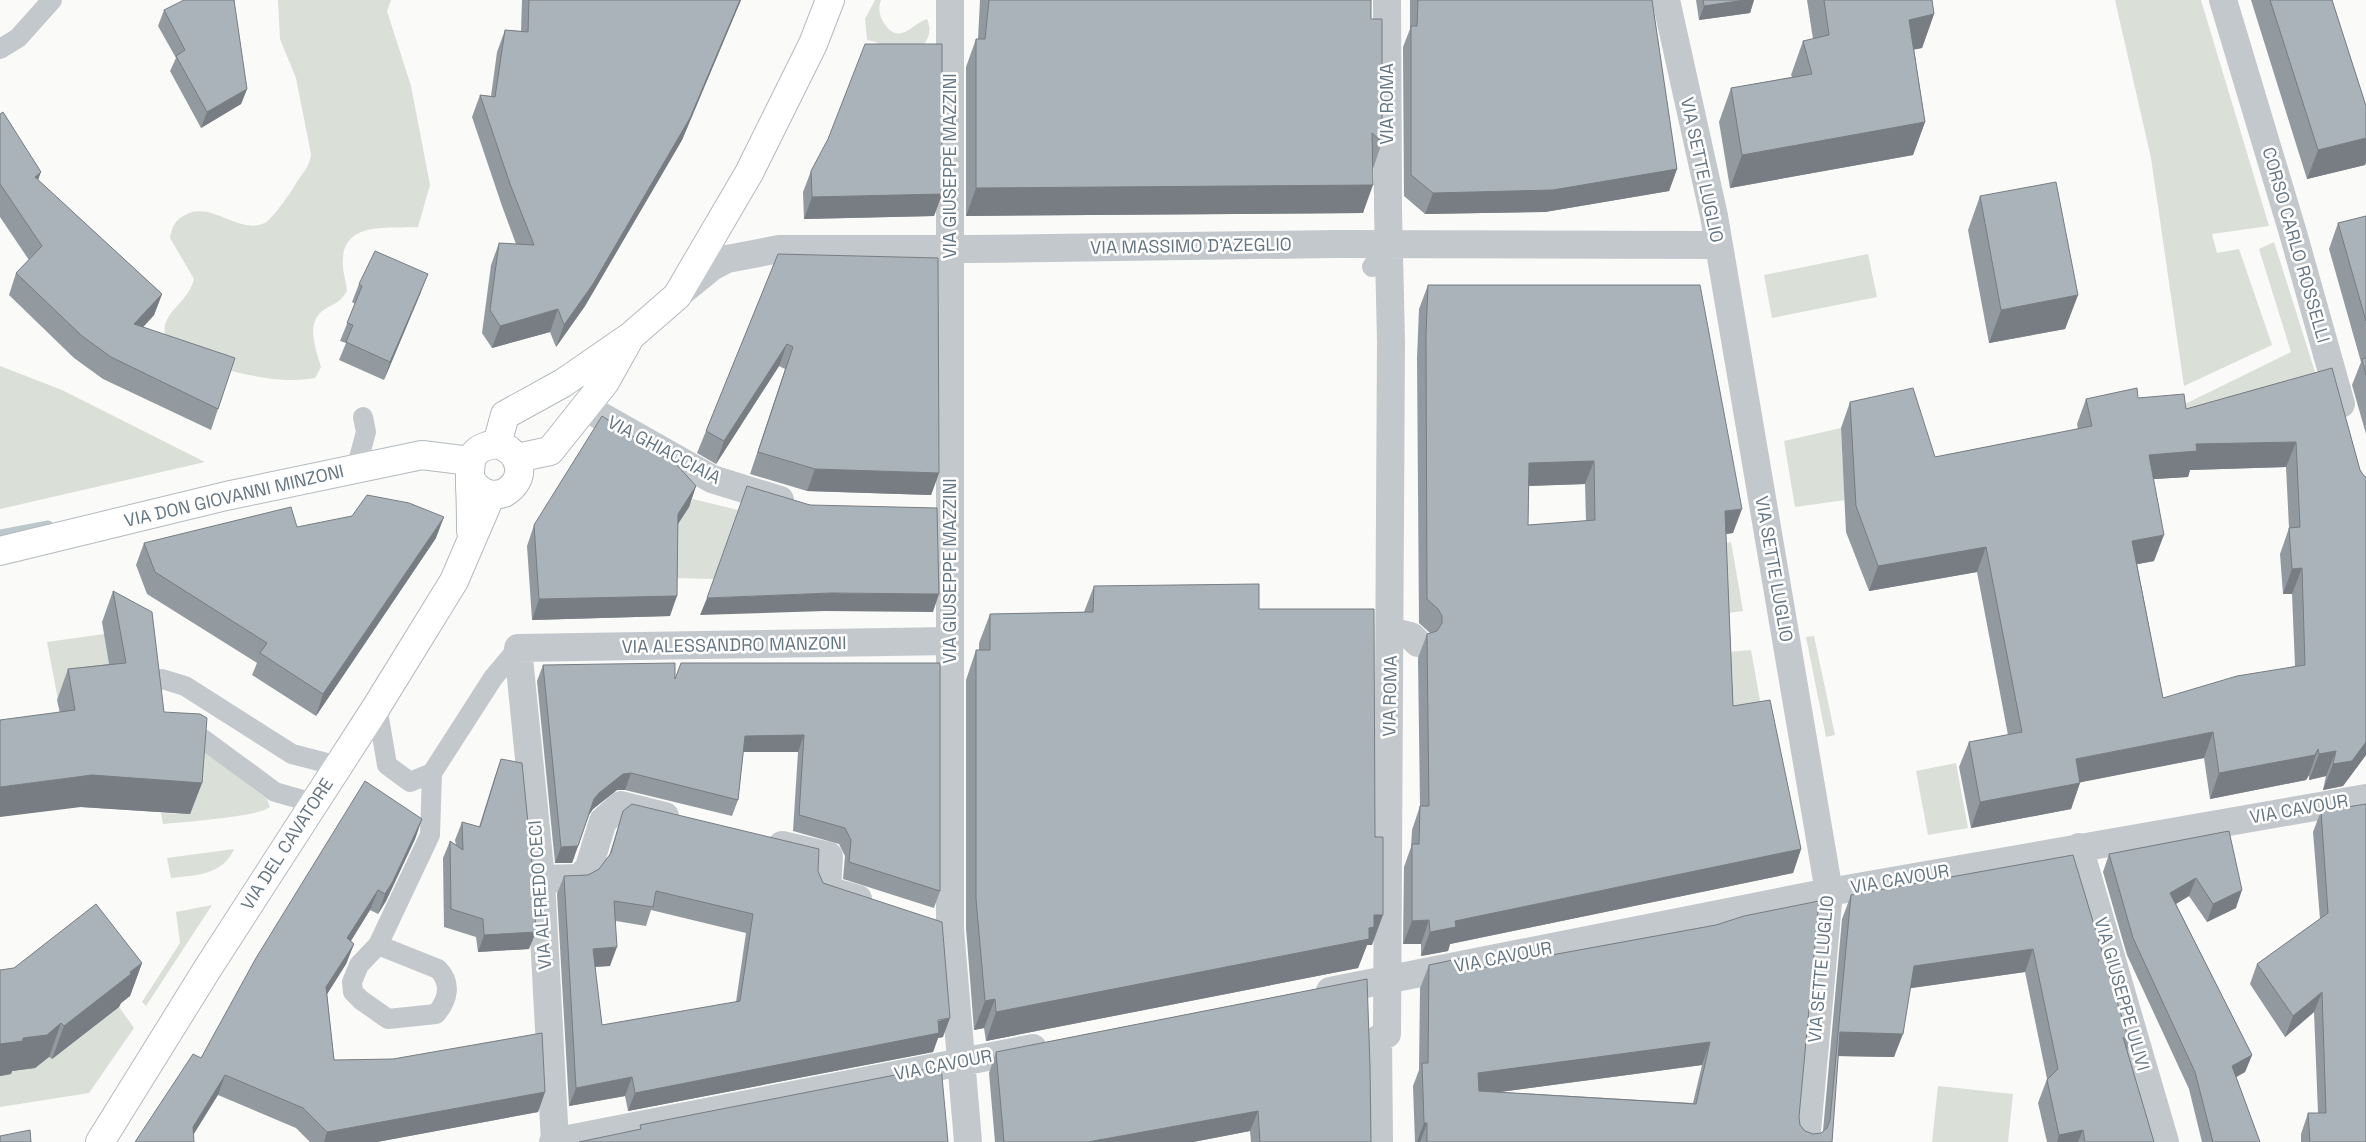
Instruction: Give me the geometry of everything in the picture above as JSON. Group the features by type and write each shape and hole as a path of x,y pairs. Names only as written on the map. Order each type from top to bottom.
{"main road":[{"path":"477,478 504,493 518,480 520,470 507,451 505,416 563,383 631,336 677,296 749,173 813,44 830,0"},
{"path":"507,451 550,451 605,382 631,336"},
{"name":"VIA DEL CAVATORE","path":"100,1142 208,968 377,706 454,581 471,545 481,448 507,451"},
{"name":"VIA DON GIOVANNI MINZONI","path":"0,551 226,496 422,455 477,478"}],"street":[{"name":"VIA GIUSEPPE MAZZINI","path":"950,0 950,250 938,511 950,641 950,929 968,1142"},
{"name":"VIA ROMA","path":"1379,1142 1378,1039 1387,1034 1390,632 1388,513 1391,342 1388,245 1387,0"},
{"name":"VIA SETTE LUGLIO","path":"1666,0 1714,216 1829,892 1806,1142"},
{"name":"CORSO CARLO ROSSELLI","path":"2222,0 2291,225 2347,424"},
{"name":"VIA MASSIMO D'AZEGLIO","path":"677,296 712,267 737,256 779,249 950,250 1388,245 1718,245"},
{"name":"VIA GHIACCIAIA","path":"585,406 712,479 804,507"},
{"path":"1390,632 1411,636 1418,643"},
{"name":"VIA ALESSANDRO MANZONI","path":"518,648 950,641"},
{"name":"VIA ALFREDO CECI","path":"518,648 541,879 554,1142"},
{"name":"VIA CAVOUR","path":"1306,996 1829,892 2366,798"},
{"path":"541,879 580,878 589,867 603,821 621,805 689,822"},
{"path":"756,838 829,856 827,890 880,906"},
{"name":"VIA GIUSEPPE ULIVI","path":"2080,847 2165,1142"},
{"path":"924,919 950,929"},
{"name":"VIA CAVOUR","path":"554,1142 1054,1044"}],"lane":[{"path":"0,49 18,38 52,0"},
{"path":"1372,267 1388,245"},
{"path":"356,469 366,432 363,417"},
{"path":"378,945 438,969 445,976 448,985 443,1006 436,1014 388,1019 361,1000 354,992 352,982 359,965 378,945 430,835 432,773 493,678 518,648"},
{"path":"162,679 185,686 292,754 338,766"},
{"path":"377,706 388,765 410,782 432,773"},
{"path":"161,720 185,728 203,738 275,792 314,803"}],"shaded area":[{"path":"278,0 391,0 387,11 411,86 430,185 418,227 367,230 356,234 348,242 344,253 343,268 347,291 337,302 320,313 314,325 315,347 321,367 315,378 298,380 245,374 176,356 168,342 165,331 166,322 170,314 190,290 194,279 170,238 177,221 187,214 197,211 207,212 245,225 255,226 265,223 284,201 309,163 311,154 296,78 280,39"},
{"path":"875,0 881,0 879,9 881,17 890,30 895,33 906,32 927,19 929,34 922,47 885,53 876,42 867,40 865,19"},
{"path":"2115,0 2201,0 2269,226 2212,234 2217,253 2239,249 2272,345 2184,386 2151,158"},
{"path":"2274,242 2322,394 2185,432 2183,405 2291,352 2259,249"},
{"path":"1868,254 1877,297 1772,318 1764,275"},
{"path":"0,366 62,390 205,462 0,509"},
{"path":"1841,428 1845,500 1795,507 1784,441"},
{"path":"693,499 738,510 714,579 670,578 654,560"},
{"path":"1731,542 1743,611 1728,613 1726,543"},
{"path":"104,634 140,659 63,726 47,642"},
{"path":"1814,636 1835,735 1826,737 1806,637"},
{"path":"1751,650 1762,712 1731,717 1728,652"},
{"path":"196,745 267,799 270,807 251,814 163,824 161,813 190,814"},
{"path":"1956,763 1968,828 1928,835 1916,771"},
{"path":"234,849 229,858 215,869 198,875 171,878 167,858"},
{"path":"212,905 146,1006 142,1002 180,943 176,912"},
{"path":"119,1007 134,1028 89,1093 0,1107 0,1076 11,1071 35,1068 49,1057 52,1059"},
{"path":"1938,1086 2013,1094 2008,1142 1932,1142"}],"building":[{"path":"184,0 234,0 247,89 207,112 176,56 185,50 164,10"},
{"path":"529,0 740,0 690,118 593,284 564,325 558,309 500,326 490,310 499,243 534,245 510,184 480,95 495,97 505,30 528,32"},
{"path":"989,0 1371,0 1371,19 1382,19 1382,142 1372,133 1373,185 976,188 976,39 985,39"},
{"path":"1418,0 1652,0 1677,169 1553,190 1433,193 1411,175 1411,26 1417,26"},
{"path":"1703,0 1745,0 1704,6"},
{"path":"1824,0 1932,0 1934,14 1909,20 1925,122 1742,155 1731,88 1812,74 1803,41 1829,35"},
{"path":"2270,0 2332,0 2366,106 2366,138 2318,150"},
{"path":"865,44 942,44 942,194 812,197 811,171 828,139"},
{"path":"3,112 41,172 35,177 162,294 134,324 235,358 218,409 111,357 82,336 16,273 42,246 0,184 0,114"},
{"path":"2056,182 2078,295 2001,310 1980,196"},
{"path":"2366,216 2366,321 2338,223"},
{"path":"375,251 428,274 390,362 346,342 353,325 347,323 362,286 359,284"},
{"path":"778,254 938,258 939,473 815,469 758,452 793,347 787,344 724,441 706,431"},
{"path":"1428,285 1700,285 1742,509 1725,511 1733,706 1770,700 1801,849 1455,921 1456,927 1430,932 1429,920 1412,921 1412,844 1419,844 1420,806 1429,806 1427,634 1437,631 1442,623 1442,616 1438,609 1427,599 1426,334","holes":["1594,461 1595,520 1528,525 1529,463"]},
{"path":"2366,358 2366,375 2362,359"},
{"path":"2332,368 2360,470 2366,477 2366,742 2352,761 2333,764 2336,751 2319,754 2318,749 2315,755 2219,773 2213,732 2076,759 2080,783 1980,802 1969,742 2022,732 1986,547 1878,566 1856,506 1850,402 1913,388 1935,457 2092,426 2086,399 2137,388 2138,398 2184,394 2186,409","holes":["2296,442 2300,527 2289,528 2292,569 2302,568 2305,665 2237,676 2163,698 2132,541 2164,535 2149,455 2197,451 2196,444"]},
{"path":"602,416 677,465 696,486 678,514 677,596 539,599 534,525"},
{"path":"747,486 810,505 937,508 939,594 831,593 707,598"},
{"path":"367,495 409,503 444,517 323,694 260,653 267,643 155,572 144,543 291,507 297,527 352,516"},
{"path":"1259,584 1259,609 1374,609 1375,837 1383,837 1383,915 1374,915 1374,927 1369,928 1369,939 996,1012 995,999 985,1001 976,899 976,650 990,650 990,614 1093,612 1094,586"},
{"path":"113,591 152,612 164,712 200,714 207,718 202,783 92,775 0,787 0,720 75,710 68,669 126,663"},
{"path":"675,663 675,679 681,663 940,663 940,891 849,862 851,840 845,828 799,815 804,735 745,736 738,800 631,773 623,774 594,799 578,846 561,847 543,665"},
{"path":"501,759 522,763 532,863 536,932 484,935 483,919 451,909 450,841 463,850 462,822 480,827"},
{"path":"365,781 422,819 385,894 378,890 347,938 354,944 326,987 334,1060 393,1059 542,1033 545,1092 327,1132 303,1108 225,1075 193,1127 194,1142 135,1142 193,1054 201,1058 256,958"},
{"path":"632,804 819,849 818,871 823,883 942,922 950,1018 938,1020 939,1033 635,1093 632,1077 576,1088 564,876 588,875 599,869 611,853 623,811","holes":["656,891 753,914 740,1001 602,1025 593,949 617,947 614,901 653,907"]},
{"path":"2366,804 2366,1142 2310,1142 2308,1113 2326,1113 2322,992 2293,1016 2257,964 2328,913 2321,811"},
{"path":"2229,831 2242,890 2213,904 2196,878 2170,893 2252,1055 2232,1066 2260,1142 2213,1142 2195,1072 2133,938 2109,854"},
{"path":"2073,855 2130,1044 2123,1037 2154,1142 2085,1142 2083,1130 2059,1135 2047,1080 2058,1069 2033,949 1914,966 1903,1034 1840,1032 1832,1142 1427,1142 1427,1123 1424,1123 1422,1063 1428,1063 1429,965 1462,958 1464,971 1716,925 1744,916 1819,901 1799,1117 1800,1125 1805,1131 1813,1134 1821,1133 1827,1128 1830,1120 1851,895","holes":["1710,1042 1696,1104 1479,1091 1478,1073"]},
{"path":"96,904 142,963 130,972 131,974 64,1026 61,1023 47,1035 23,1038 23,1041 0,1044 0,970 14,968"},
{"path":"1367,979 1371,1142 1260,1142 1258,1111 1088,1142 1004,1142 996,1052"},
{"path":"941,1066 948,1142 579,1142 641,1129 640,1125"},
{"path":"30,1130 31,1142 0,1142 0,1136"}],"waterway":[{"path":"0,535 48,526"}]}
